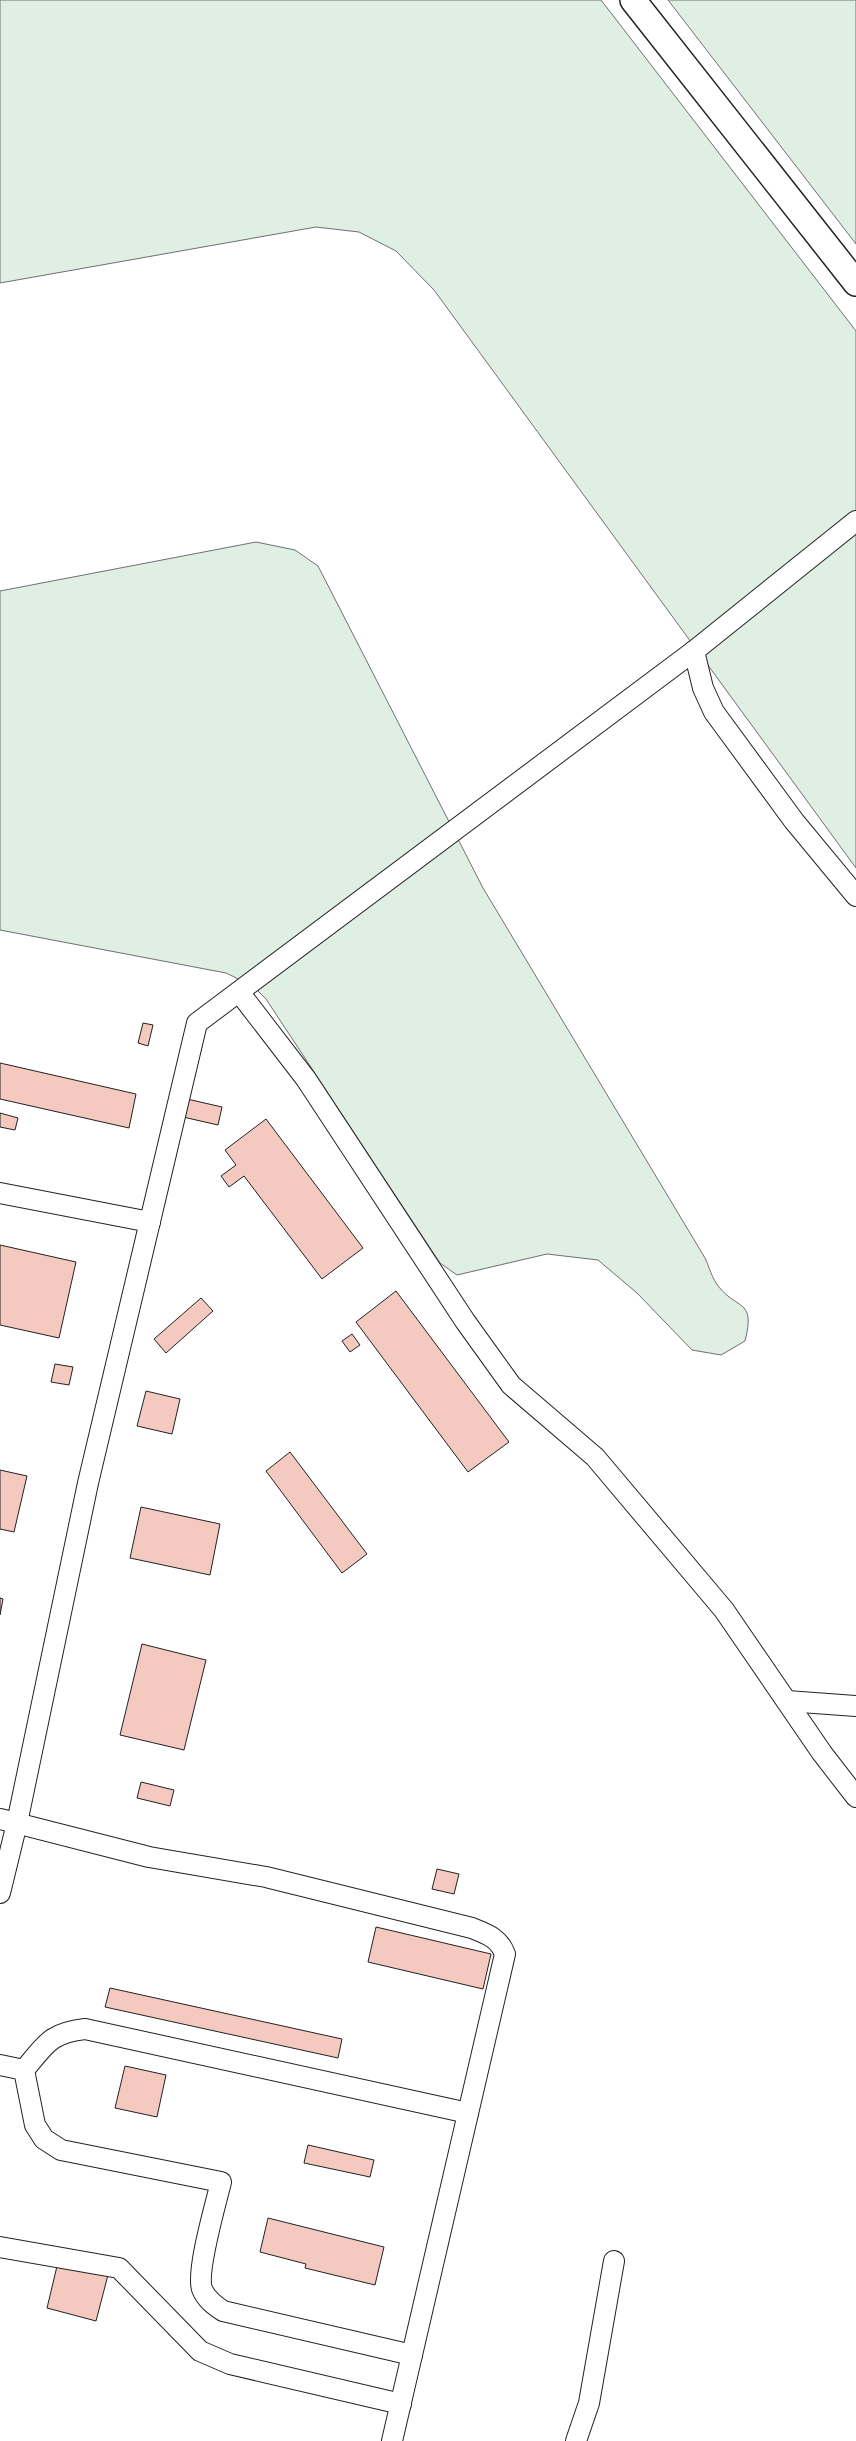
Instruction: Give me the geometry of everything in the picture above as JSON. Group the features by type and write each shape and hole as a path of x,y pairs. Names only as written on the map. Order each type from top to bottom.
{"main road":[{"path":"633,0 856,283"}],"street":[{"path":"0,1893 8,1821 197,1023 694,651 856,521"},
{"path":"694,651 703,688 714,712 794,821 856,896"},
{"path":"239,992 306,1078 465,1321 511,1384 595,1457 724,1610 786,1701 856,1796"},
{"path":"0,1193 150,1222"},
{"path":"786,1701 856,1706"},
{"path":"8,1821 149,1857 266,1877 472,1928 492,1936 501,1944 505,1954 392,2441"},
{"path":"24,2070 48,2042 65,2032 85,2029 468,2113"},
{"path":"0,2065 24,2070"},
{"path":"24,2070 35,2125 44,2139 61,2150 221,2182 202,2271 202,2288 209,2301 223,2311 412,2354"},
{"path":"0,2247 119,2268 200,2352 230,2364 401,2404"},
{"path":"576,2441 589,2403 614,2261"}],"green space":[{"path":"0,0 601,0 856,331 856,868 434,290 396,251 359,232 316,227 0,283"},
{"path":"668,0 856,0 856,244"},
{"path":"256,542 295,550 318,566 483,888 705,1258 717,1284 726,1294 743,1307 746,1312 748,1328 745,1341 721,1355 692,1350 637,1293 598,1260 547,1254 457,1275 440,1263 266,999 253,986 226,973 0,930 0,591"}],"building":[{"path":"143,1023 153,1025 148,1046 138,1043"},
{"path":"0,1063 136,1094 129,1128 0,1099"},
{"path":"187,1099 222,1107 218,1125 183,1117"},
{"path":"0,1113 18,1118 15,1130 0,1127"},
{"path":"266,1119 363,1248 322,1279 244,1176 229,1187 221,1176 236,1165 225,1150"},
{"path":"0,1245 76,1262 59,1338 0,1325"},
{"path":"396,1291 509,1442 468,1472 356,1322"},
{"path":"201,1298 213,1311 166,1353 154,1339"},
{"path":"352,1334 360,1345 350,1352 342,1341"},
{"path":"55,1364 73,1367 69,1385 51,1382"},
{"path":"146,1391 180,1399 172,1434 137,1426"},
{"path":"290,1452 367,1554 342,1573 266,1471"},
{"path":"0,1470 27,1476 14,1532 0,1529"},
{"path":"141,1507 220,1524 210,1575 130,1558"},
{"path":"0,1598 3,1599 0,1615"},
{"path":"142,1644 206,1660 184,1750 120,1735"},
{"path":"141,1782 174,1790 170,1806 137,1798"},
{"path":"437,1869 459,1874 454,1894 432,1889"},
{"path":"376,1927 491,1954 483,1989 368,1962"},
{"path":"110,1988 342,2039 338,2058 105,2007"},
{"path":"125,2066 166,2075 157,2117 115,2108"},
{"path":"308,2145 374,2160 370,2177 304,2163"},
{"path":"268,2218 384,2247 375,2285 305,2268 306,2264 260,2252"},
{"path":"58,2262 108,2275 96,2321 47,2308"}]}
